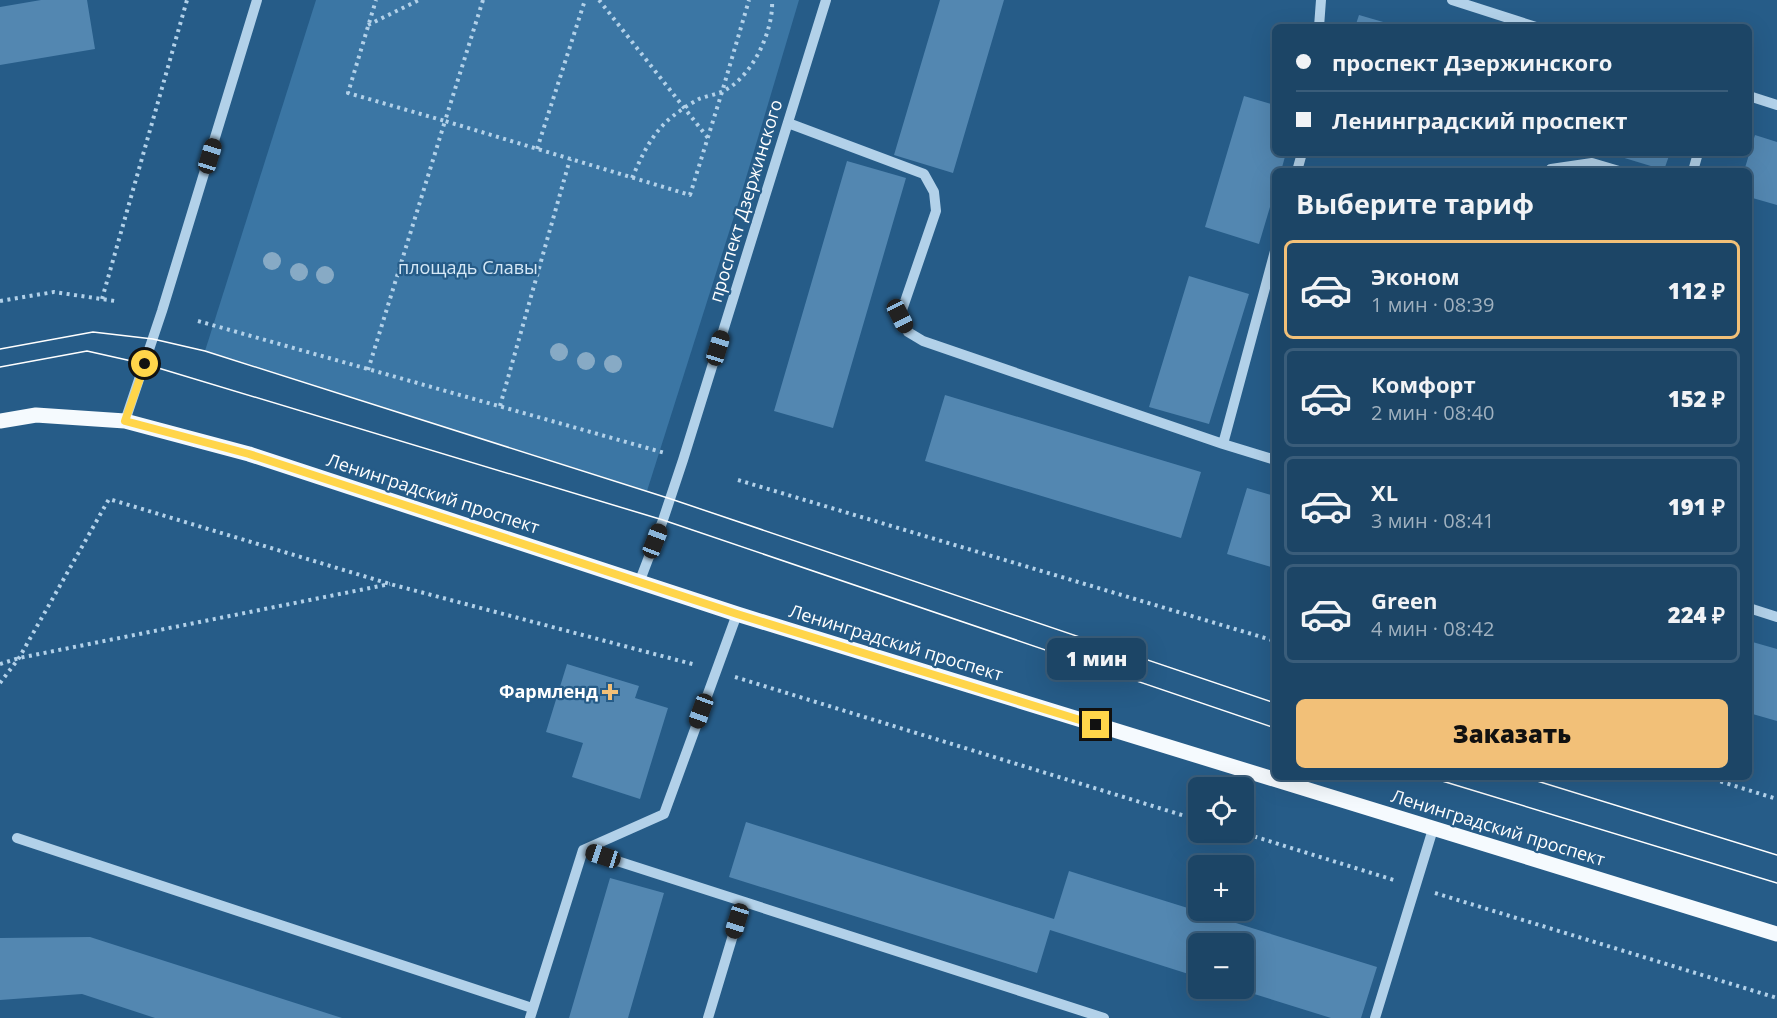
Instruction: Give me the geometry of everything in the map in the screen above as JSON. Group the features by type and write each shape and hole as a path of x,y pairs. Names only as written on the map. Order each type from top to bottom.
{"main road":[{"name":"Ленинградский проспект","path":"0,421 36,415 125,421 249,454 639,583 1272,780"},
{"name":"Ленинградский проспект","path":"1274,780 1777,934"}],"street":[{"path":"125,421 162,311 257,0"},
{"name":"проспект Дзержинского","path":"639,583 683,460 826,0"},
{"path":"1319,24 1321,0"},
{"path":"1452,0 1527,24"},
{"path":"1752,97 1777,105"},
{"path":"788,123 924,174 934,192 936,211 900,316 908,332 923,341 1272,459"},
{"path":"1563,168 1592,163 1609,168"},
{"path":"1223,444 1272,262"},
{"path":"1752,609 1777,617"},
{"path":"17,838 531,1013 582,850 664,814 737,614"},
{"path":"1376,1018 1432,829"},
{"path":"582,850 1104,1018"},
{"path":"708,1018 743,902"}],"path":[{"path":"102,298 187,0"},
{"path":"375,0 348,93 690,195 749,0"},
{"path":"368,25 419,0"},
{"path":"368,370 483,0"},
{"path":"537,149 585,0"},
{"path":"599,0 708,138"},
{"path":"632,178 648,142 666,122 700,99 722,92 733,85 751,66 764,45 772,0"},
{"path":"500,406 570,159"},
{"path":"0,301 54,292 115,301"},
{"path":"198,321 670,455"},
{"path":"738,480 1272,640"},
{"path":"0,683 19,658 109,499 390,584 716,670 1188,817"},
{"path":"0,664 19,658 390,584"},
{"path":"1716,780 1777,799"},
{"path":"1254,836 1777,998"}],"green space":[{"name":"площадь Славы","path":"316,0 799,0 743,188 647,491 205,351"}],"building":[{"path":"41,0 87,0 95,49 0,65 0,7"},
{"path":"940,0 1004,0 953,173 894,155"},
{"path":"1359,15 1390,24 1356,24"},
{"path":"1244,96 1272,104 1272,156 1285,156 1282,168 1272,168 1272,200 1259,244 1205,227"},
{"path":"1755,135 1777,142 1777,205 1752,198 1752,168 1745,168 1749,156 1752,156"},
{"path":"1618,156 1669,156 1665,168 1657,168"},
{"path":"847,161 906,178 833,428 774,411"},
{"path":"1189,276 1249,294 1209,424 1149,407"},
{"path":"945,395 1201,472 1181,538 925,461"},
{"path":"1247,488 1272,495 1272,567 1227,554"},
{"path":"1752,642 1777,649 1777,721 1752,714"},
{"path":"567,664 639,686 635,698 668,708 640,799 572,777 583,743 546,732"},
{"path":"746,822 1054,919 1069,871 1188,908 1188,921 1229,921 1377,967 1361,1018 1331,1018 1254,994 1254,933 1188,933 1188,974 1050,930 1037,973 729,877"},
{"path":"610,878 664,893 628,1018 569,1018"},
{"path":"90,937 342,1018 155,1018 82,994 0,1000 0,938"}],"tram line":[{"path":"0,349 93,332 153,339 205,351 671,499 1272,702"},
{"path":"0,367 87,351 145,364 663,520 1272,727"},
{"path":"1439,780 1777,883"},
{"path":"1534,780 1777,855"}],"place":[{"name":"Фармленд","path":"610,692"}],"route":[{"path":"145,364 125,421 249,454 639,583 1096,725"}]}
